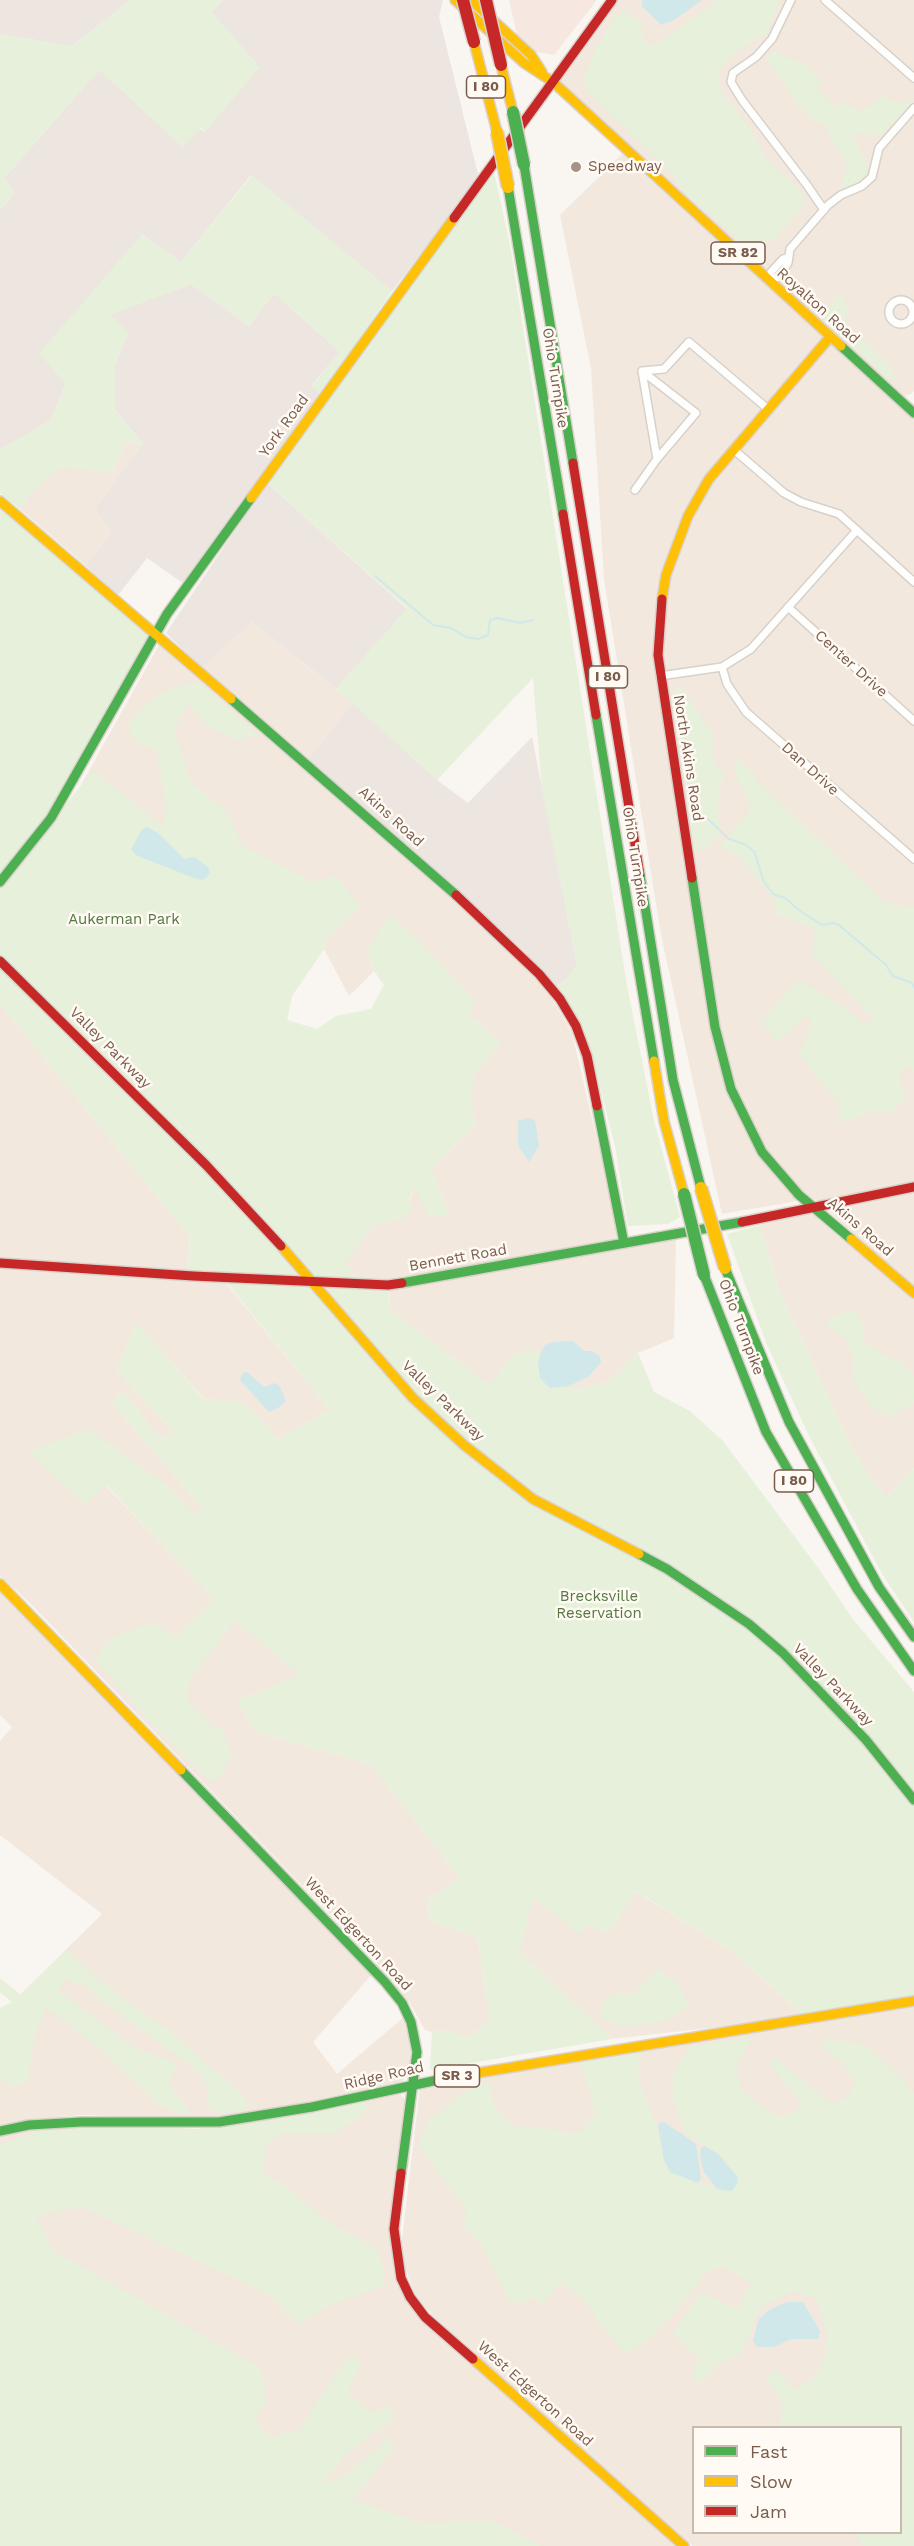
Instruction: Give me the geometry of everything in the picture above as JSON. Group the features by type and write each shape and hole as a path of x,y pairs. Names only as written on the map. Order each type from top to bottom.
{"main road":[{"name":"Royalton Road","path":"455,0 524,63 548,78 770,279 830,337 912,406"},
{"name":"Ohio Turnpike","path":"463,0 497,132 508,187 664,1121 704,1275 766,1432 856,1589 914,1671"},
{"name":"Royalton Road","path":"471,0 531,55 548,78"},
{"name":"Ohio Turnpike","path":"486,0 524,165 674,1080 701,1188 725,1268 789,1422 879,1587 914,1637"},
{"name":"York Road","path":"0,882 51,818 154,633 548,78 612,0"},
{"name":"North Akins Road","path":"813,1207 762,1152 745,1121 722,1061 660,676 657,633 660,602 676,544 700,494 733,449 830,337"},
{"name":"Akins Road","path":"0,501 332,785 466,904 538,972 560,999 576,1026 588,1056 624,1243"},
{"name":"Valley Parkway","path":"0,961 206,1165 315,1282 413,1398 464,1445 533,1499 667,1569 749,1624 783,1653 866,1740 914,1800"},
{"name":"Bennett Road","path":"0,1263 388,1285 624,1243 914,1187"},
{"name":"Akins Road","path":"813,1207 914,1293"},
{"name":"West Edgerton Road","path":"0,1584 55,1638 385,1982 402,2003 411,2022 417,2052 394,2229 401,2278 410,2296 426,2317 684,2546"},
{"name":"Ridge Road","path":"0,2131 29,2125 81,2122 187,2124 219,2122 312,2107 414,2083 823,2018 914,2001"}],"street":[{"path":"791,0 772,39 756,57 734,73 731,82 737,94 824,210"},
{"path":"825,0 914,78"},
{"path":"770,279 771,272 783,259 787,258 790,249 837,197 862,186 872,177 879,148 914,108"},
{"path":"908,322 914,330"},
{"path":"642,371 664,369 688,342 768,409"},
{"path":"635,489 696,413 642,371"},
{"path":"642,371 657,459"},
{"path":"733,449 784,493 801,502 839,514 914,582"},
{"path":"660,676 722,667 751,649 857,531"},
{"name":"Center Drive","path":"788,606 914,721"},
{"name":"Dan Drive","path":"722,667 731,692 746,712 914,859"}],"shaded area":[{"path":"0,0 131,0 72,46 0,34"},
{"path":"223,0 443,0 439,17 479,178 392,291 251,175 181,262 142,234 66,384 51,420 0,450 0,210 15,193 4,178 99,70 205,132 212,12"},
{"path":"509,0 597,0 554,55 533,51 517,35"},
{"path":"612,0 914,0 914,391 911,394 905,396 553,82"},
{"path":"622,154 914,419 914,1183 824,1201 809,1199 722,1214 661,935 604,579 591,368 560,215"},
{"path":"191,284 249,326 274,293 340,352 311,386 321,394 184,584 147,558 118,595 85,565 112,533 95,509 143,443 115,410 115,364 128,333 109,315"},
{"path":"127,440 141,446 95,509 112,533 85,565 20,509 30,494 61,466 112,472"},
{"path":"267,483 407,609 336,689 252,622 202,668 166,633"},
{"path":"252,622 353,703 308,759 202,668"},
{"path":"160,643 442,889 507,948 547,990 572,1033 618,1230 615,1240 394,1281 361,1282 344,1265 373,1225 403,1218 415,1186 449,1214 434,1175 434,1167 475,1124 470,1098 474,1074 500,1042 469,1014 367,950 374,971 349,996 324,949 326,940 80,787"},
{"path":"353,703 437,780 468,803 532,737 577,965 564,982 555,987 525,952 308,759"},
{"path":"0,1004 190,1237 188,1271 0,1259"},
{"path":"914,1191 914,1287 830,1212 837,1205 855,1205"},
{"path":"813,1211 914,1298 914,1468 886,1498 853,1451 779,1290 760,1225"},
{"path":"676,1238 674,1338 638,1353 610,1382 546,1396 504,1396 389,1310 390,1288 433,1283"},
{"path":"0,1267 225,1282 330,1410 278,1439 244,1403 204,1399 136,1323 117,1370 174,1432 160,1438 122,1390 112,1404 201,1506 195,1516 165,1484 105,1485 236,1621 301,1675 237,1701 256,1732 370,1764 460,1878 428,1900 429,1920 477,1937 490,2018 466,2039 449,2030 432,2032 425,2030 410,2003 375,1961 28,1601 0,1576"},
{"path":"0,1592 372,1974 313,2042 337,2074 404,2017 411,2041 410,2069 402,2082 289,2108 217,2119 80,2115 0,2124 0,2009 14,2001 102,1914 0,1835 0,1741 12,1727 0,1715"},
{"path":"635,1891 731,1951 806,2017 612,2039 519,1952 532,1896 586,1925 609,1932"},
{"path":"914,2005 914,2546 693,2546 453,2335 416,2295 400,2256 420,2087"},
{"path":"400,2094 407,2102 391,2246 394,2271 408,2301 680,2546 0,2546 0,2137 48,2127 115,2126 197,2129 273,2118"}],"green space":[{"path":"131,0 223,0 212,12 260,67 205,132 201,128 182,147 99,70 4,178 15,193 0,210 0,34 72,46"},
{"path":"717,0 779,0 768,32 730,56 718,74 723,99 730,101 754,135 766,158 807,197 800,210 775,239 749,248 686,195 669,171 585,90 584,75 601,39 617,15 625,11 641,23 645,46 659,43"},
{"path":"775,50 787,58 801,62 814,72 823,84 816,87 833,106 844,102 857,110 868,108 883,96 897,103 914,100 882,136 859,133 854,137 869,167 866,177 857,183 839,189 846,171 846,161 831,141 826,125 813,120 798,105 768,62 767,57"},
{"path":"494,172 510,245 627,986 654,1121 680,1217 668,1224 628,1226 615,1146 597,1076 578,1019 555,987 564,982 577,964 542,791 533,678 437,780 336,689 407,608 267,483"},
{"path":"252,175 392,291 321,394 311,387 340,352 274,293 249,326 191,284 110,315 128,333 115,364 115,410 143,443 141,446 127,440 112,472 61,467 30,494 20,509 0,493 0,450 51,420 66,385 39,353 142,234 181,262"},
{"path":"841,292 848,310 845,320 856,334 888,363 893,370 895,381 887,377 854,348 854,344 844,340 824,319 823,313"},
{"name":"Brecksville Reservation","path":"0,499 154,632 56,816 93,771 163,826 166,806 157,752 133,740 128,722 154,698 175,687 199,682 259,735 236,740 211,728 187,704 174,730 191,783 229,813 242,846 313,882 336,876 360,906 327,940 324,949 292,996 287,1020 317,1029 336,1016 371,1009 384,985 374,971 367,950 389,915 411,933 476,1001 469,1014 501,1043 474,1074 471,1100 475,1124 434,1167 434,1175 449,1214 429,1217 415,1187 409,1199 414,1208 403,1218 373,1225 345,1265 366,1286 390,1288 389,1310 490,1385 511,1355 541,1352 538,1362 557,1388 569,1386 574,1390 610,1382 638,1353 654,1392 690,1411 723,1441 819,1569 852,1618 914,1692 914,2003 810,2020 731,1951 636,1891 609,1932 586,1925 580,1935 533,1897 519,1952 612,2039 430,2070 432,2032 449,2030 466,2039 490,2018 477,1937 429,1920 428,1900 460,1878 370,1764 256,1732 237,1701 300,1675 235,1621 191,1678 186,1699 212,1726 223,1730 232,1758 215,1782 200,1772 146,1718 96,1661 100,1650 115,1636 151,1623 176,1636 215,1600 106,1485 85,1505 28,1452 89,1429 165,1484 195,1515 201,1506 112,1404 122,1390 160,1438 174,1432 117,1370 136,1322 203,1399 244,1403 278,1439 330,1410 222,1277 188,1275 190,1237 0,1004"},
{"path":"680,686 714,735 712,754 715,764 725,775 718,796 719,835 709,846 700,851 695,851 674,701 675,689"},
{"path":"736,758 749,769 759,783 885,902 914,908 914,1070 904,1066 899,1076 905,1098 892,1112 869,1112 859,1118 837,1122 840,1104 798,1054 807,1038 811,1022 809,1014 777,1042 761,1023 798,979 843,1007 864,1024 874,1020 812,955 815,936 812,927 777,916 773,898 741,859 721,846 748,813 750,802 739,783 735,770"},
{"path":"760,1225 779,1290 853,1451 886,1498 914,1468 914,1622 882,1574 809,1436 767,1345 727,1234"},
{"path":"854,1309 861,1317 864,1340 882,1354 905,1364 914,1377 914,1403 891,1417 873,1409 852,1379 853,1360 846,1340 826,1324 829,1318"},
{"path":"66,1950 113,1991 170,2031 244,2096 248,2105 244,2110 217,2114 207,2105 208,2090 203,2077 190,2065 103,2002 87,1987 66,1979 58,1991 135,2048 174,2062 176,2071 167,2083 191,2111 186,2115 160,2106 104,2052 45,2007 36,2033 28,2079 15,2088 0,2079 0,2008 12,2002 0,1992 0,1978 21,1995"},
{"path":"657,1968 676,1982 689,2005 669,2019 639,2025 622,2027 601,2018 602,2004 613,1994 635,1993"},
{"path":"753,2037 736,2064 740,2089 774,2115 791,2114 803,2106 768,2062 774,2058 831,2103 849,2097 854,2082 842,2063 822,2047 823,2039 865,2045 900,2076 914,2093 914,2546 863,2546 856,2534 902,2534 902,2426 780,2426 783,2405 766,2379 774,2368 795,2390 815,2377 825,2358 827,2334 817,2299 793,2291 759,2309 750,2336 738,2355 718,2364 698,2384 693,2374 699,2358 672,2334 701,2293 738,2309 751,2283 722,2266 707,2272 684,2302 651,2338 625,2354 597,2320 587,2302 560,2282 540,2308 537,2298 521,2303 509,2301 481,2244 463,2225 467,2211 418,2145 427,2123 464,2092 484,2084 491,2084 493,2106 513,2126 578,2134 595,2114 584,2072 578,2060 641,2050 638,2078 660,2134 664,2160 670,2172 725,2191 737,2182 736,2176 724,2158 685,2134 674,2100 673,2077 681,2059 692,2046"},
{"path":"366,2100 366,2113 335,2133 283,2133 266,2144 263,2174 284,2185 329,2222 377,2249 383,2269 384,2286 330,2305 297,2324 270,2295 82,2207 50,2212 36,2218 54,2251 260,2368 267,2402 254,2420 271,2438 299,2430 343,2363 354,2354 361,2365 347,2391 371,2413 392,2406 391,2421 350,2450 324,2481 337,2482 389,2438 395,2448 352,2500 422,2523 493,2521 542,2546 0,2546 0,2145 48,2127 115,2126 197,2129 273,2118"}],"water":[{"path":"642,0 702,0 674,20 661,25 642,6"},
{"path":"147,827 158,833 184,859 194,857 208,867 210,873 202,880 138,856 131,850 141,831"},
{"path":"527,1118 535,1120 539,1146 529,1162 518,1145 518,1121"},
{"path":"573,1341 584,1351 592,1351 600,1357 601,1362 589,1376 569,1386 550,1388 540,1378 538,1362 541,1352 545,1345"},
{"path":"247,1372 264,1387 274,1383 279,1385 286,1401 277,1409 269,1412 240,1380 243,1373"},
{"path":"660,2122 664,2122 696,2144 701,2178 698,2183 670,2172 664,2160 658,2126"},
{"path":"705,2146 718,2154 737,2176 738,2182 732,2191 717,2189 704,2172 700,2156 701,2148"},
{"path":"787,2302 803,2302 820,2331 818,2339 791,2339 774,2347 757,2347 753,2340 759,2319 769,2310"}],"waterway":[{"path":"375,576 433,625 451,628 466,637 478,639 488,635 490,620 498,618 520,623 533,620"},
{"path":"693,811 709,820 729,839 744,844 754,851 764,882 773,894 785,898 822,925 833,923 839,925 886,965 893,976 912,983 914,988"}],"traffic: fast":[{"path":"513,112 524,165"},
{"path":"524,165 573,463"},
{"path":"508,187 563,514"},
{"path":"841,346 914,413"},
{"path":"0,882 51,818 167,614 251,498"},
{"path":"231,699 456,895"},
{"path":"596,715 654,1061"},
{"path":"640,875 673,1080 701,1188"},
{"path":"692,878 715,1027 731,1089 762,1152 799,1195 851,1239"},
{"path":"597,1106 624,1243"},
{"path":"684,1194 704,1275"},
{"path":"402,1283 742,1222"},
{"path":"725,1268 789,1422 879,1587 914,1637"},
{"path":"704,1275 766,1432 857,1589 914,1671"},
{"path":"639,1554 667,1569 749,1624 783,1653 866,1740 914,1800"},
{"path":"181,1770 385,1982 402,2003 411,2022 417,2052 401,2173"},
{"path":"0,2131 29,2125 81,2122 219,2122 312,2107 447,2078"}],"traffic: slow":[{"path":"455,0 524,63 553,82 841,346"},
{"path":"471,0 531,55 542,72"},
{"path":"474,42 497,132"},
{"path":"501,65 513,112"},
{"path":"497,132 508,187"},
{"path":"251,498 454,218"},
{"path":"662,599 666,575 688,516 709,479 830,337"},
{"path":"0,501 231,699"},
{"path":"654,1061 664,1121 684,1194"},
{"path":"701,1188 725,1268"},
{"path":"851,1239 914,1293"},
{"path":"281,1246 413,1398 464,1445 533,1499 639,1554"},
{"path":"0,1584 181,1770"},
{"path":"447,2078 914,2001"},
{"path":"473,2359 684,2546"}],"traffic: jam":[{"path":"463,0 474,42"},
{"path":"486,0 501,65"},
{"path":"454,218 612,0"},
{"path":"573,463 640,875"},
{"path":"563,514 596,715"},
{"path":"662,599 658,655 692,878"},
{"path":"456,895 539,974 560,999 576,1026 587,1056 597,1106"},
{"path":"0,961 206,1165 281,1246"},
{"path":"742,1222 914,1187"},
{"path":"0,1263 193,1276 388,1285 402,1283"},
{"path":"401,2173 394,2229 401,2278 410,2297 425,2317 473,2359"}],"place":[{"name":"Speedway","path":"576,167"}],"park label":[{"name":"Aukerman Park","path":"124,920"}]}
